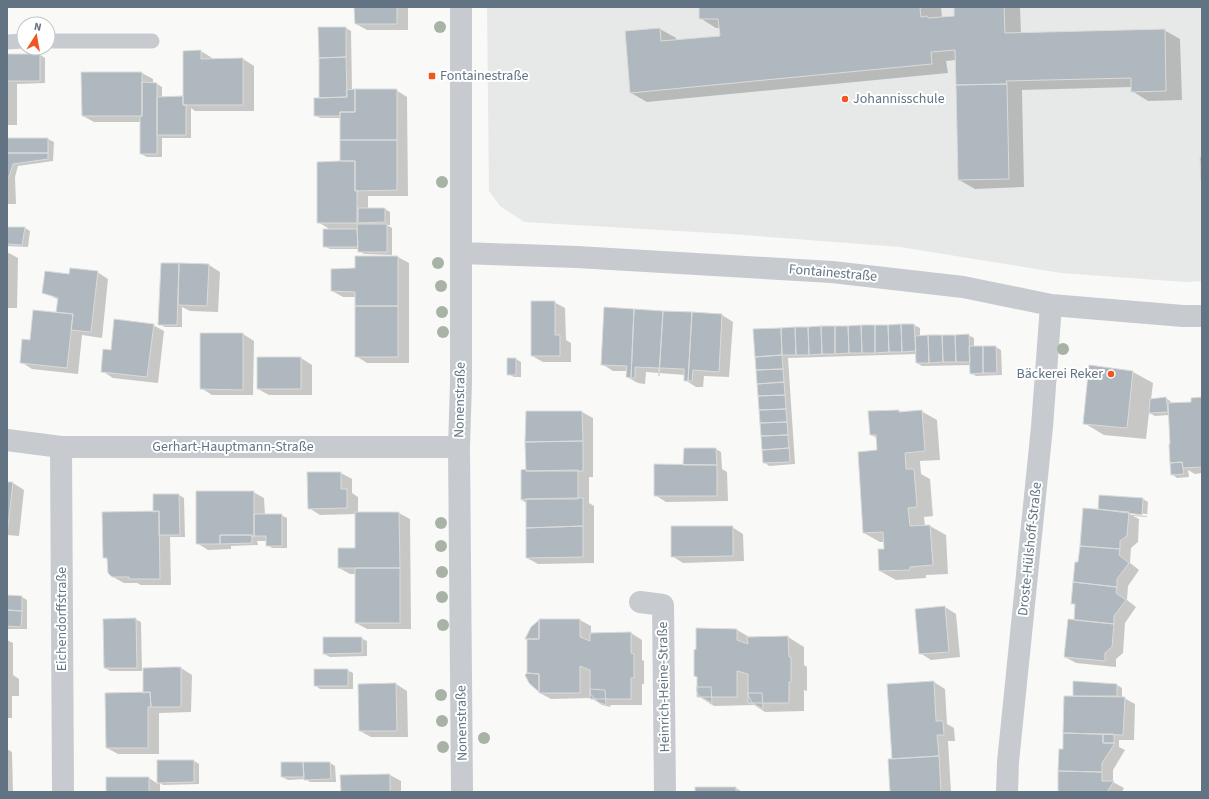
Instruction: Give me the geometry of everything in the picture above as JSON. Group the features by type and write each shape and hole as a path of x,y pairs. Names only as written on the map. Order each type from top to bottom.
{"street":[{"name":"Nonenstraße","path":"461,7 461,383 459,447 462,792"},
{"name":"Fontainestraße","path":"461,253 577,257 832,272 963,287 1051,305 1183,316 1202,316"},
{"name":"Droste-Hülshoff-Straße","path":"1007,792 1008,762 1041,435 1051,305"},
{"name":"Gerhart-Hauptmann-Straße","path":"7,440 61,447 459,447"},
{"name":"Eichendorffstraße","path":"61,447 63,792"},
{"name":"Heinrich-Heine-Straße","path":"640,602 663,605 665,792"}],"lane":[{"path":"56,41 152,41"}],"shaded area":[{"name":"Johannisschule","path":"487,7 1202,7 1202,281 1185,282 1061,273 900,247 730,234 524,222 500,206 489,191"}],"building":[{"path":"354,7 397,7 397,24 355,24"},
{"path":"699,7 927,7 920,8 921,17 927,16 928,18 954,16 954,7 1004,7 1005,33 1165,29 1166,91 1131,92 1131,78 1006,81 1007,84 956,85 955,50 931,52 932,64 630,93 625,31 660,28 661,41 720,36 718,19 699,19"},
{"path":"318,27 346,27 346,57 319,58"},
{"path":"201,50 201,59 243,58 243,105 183,105 183,51"},
{"path":"7,54 16,54 16,56 40,56 40,81 7,81"},
{"path":"346,57 347,97 319,98 319,58"},
{"path":"81,72 142,72 142,116 82,116"},
{"path":"142,82 157,83 157,154 140,154"},
{"path":"1007,84 1009,179 958,180 956,85"},
{"path":"355,89 397,89 397,140 340,140 340,112 355,112"},
{"path":"355,89 355,112 340,112 340,116 314,116 314,98 347,97 346,90"},
{"path":"183,96 183,105 186,105 186,135 157,135 157,97"},
{"path":"7,138 48,138 48,153 7,153"},
{"path":"340,140 397,140 397,190 355,191 355,161 340,161"},
{"path":"7,153 48,153 48,159 13,164 9,177 7,178"},
{"path":"1200,157 1202,157 1202,180 1201,180"},
{"path":"355,161 357,223 317,223 317,162"},
{"path":"358,208 385,208 385,222 358,223"},
{"path":"357,224 387,224 387,252 358,252"},
{"path":"7,227 25,227 22,245 7,244"},
{"path":"323,229 357,229 358,247 323,247"},
{"path":"355,256 398,256 398,306 355,306 355,292 331,291 331,269 355,268"},
{"path":"161,263 179,263 177,325 158,325"},
{"path":"179,263 209,264 207,306 178,305"},
{"path":"70,268 98,271 91,332 71,330 73,314 56,312 58,298 42,293 45,271 69,274"},
{"path":"531,301 555,301 555,335 560,335 560,356 531,356"},
{"path":"355,306 398,306 398,357 355,357"},
{"path":"604,307 634,309 631,378 626,377 627,366 601,365"},
{"path":"634,309 663,311 659,376 659,368 635,367 635,378 631,378"},
{"path":"33,310 73,314 67,368 20,363 22,339 30,340"},
{"path":"663,311 692,312 688,381 684,381 684,369 660,368 659,376"},
{"path":"692,312 722,314 719,372 693,370 692,381 688,381"},
{"path":"114,319 154,324 147,377 101,372 103,349 111,350"},
{"path":"901,324 914,324 916,351 902,352"},
{"path":"901,324 902,352 889,352 888,325"},
{"path":"861,325 875,325 875,353 862,353"},
{"path":"861,325 862,353 849,353 848,326"},
{"path":"875,325 888,325 889,352 875,353"},
{"path":"821,326 835,326 835,354 822,354"},
{"path":"821,326 822,354 809,355 808,327"},
{"path":"835,326 848,326 849,353 835,354"},
{"path":"795,327 808,327 809,355 796,355"},
{"path":"795,327 796,355 782,355 781,328"},
{"path":"781,328 782,355 755,357 753,329"},
{"path":"200,333 243,333 243,390 200,389"},
{"path":"969,334 970,362 956,362 955,335"},
{"path":"928,335 929,363 916,363 915,336"},
{"path":"928,335 942,335 943,362 929,363"},
{"path":"942,335 955,335 956,362 943,362"},
{"path":"969,346 983,346 983,373 970,374"},
{"path":"983,346 996,346 997,373 983,373"},
{"path":"782,355 783,369 756,370 755,357"},
{"path":"257,357 301,357 301,389 257,389"},
{"path":"507,358 516,358 516,375 507,375"},
{"path":"1089,365 1133,371 1127,428 1083,424"},
{"path":"783,369 784,382 757,384 756,370"},
{"path":"784,382 785,395 758,396 757,384"},
{"path":"785,395 786,409 759,410 758,396"},
{"path":"1166,397 1168,412 1149,413 1150,399"},
{"path":"1202,397 1202,467 1183,468 1182,462 1170,463 1168,403 1191,402 1191,398"},
{"path":"786,409 787,422 760,423 759,410"},
{"path":"899,410 899,412 922,410 925,451 905,453 906,469 914,469 917,507 908,508 910,526 930,525 933,565 910,567 910,570 879,571 878,549 884,549 883,532 863,533 858,452 877,450 876,435 870,435 868,411"},
{"path":"526,411 582,411 583,441 525,442"},
{"path":"787,422 788,435 761,436 760,423"},
{"path":"788,435 789,448 762,450 761,436"},
{"path":"583,441 583,471 526,471 525,442"},
{"path":"684,448 716,448 717,465 683,465"},
{"path":"789,448 790,462 763,463 762,450"},
{"path":"1182,462 1184,474 1171,475 1170,463"},
{"path":"654,464 717,465 717,496 654,496"},
{"path":"526,469 526,471 578,470 578,499 521,500 521,470"},
{"path":"307,472 341,472 341,489 347,489 347,508 308,509"},
{"path":"7,482 13,482 7,535"},
{"path":"196,491 254,491 254,536 220,535 220,544 196,544"},
{"path":"153,494 179,494 180,535 159,535 159,511 153,512"},
{"path":"1099,495 1143,498 1142,515 1098,509"},
{"path":"583,498 583,526 526,528 526,499"},
{"path":"1083,508 1129,512 1127,536 1120,541 1120,549 1080,546"},
{"path":"159,511 160,579 129,579 129,577 112,577 108,573 107,558 103,558 102,512"},
{"path":"355,512 399,512 400,568 338,568 338,548 355,548"},
{"path":"254,514 282,514 282,546 266,546 266,536 254,536"},
{"path":"583,526 583,557 526,558 526,528"},
{"path":"671,526 733,526 733,556 671,557"},
{"path":"220,535 252,535 252,543 220,544"},
{"path":"1080,546 1120,549 1119,555 1129,563 1117,579 1117,587 1073,582 1075,562 1078,562"},
{"path":"355,568 400,568 400,623 355,623"},
{"path":"1073,582 1117,587 1116,593 1126,600 1114,616 1114,624 1074,620 1075,604 1071,604"},
{"path":"7,595 22,596 22,611 7,610"},
{"path":"945,606 949,652 919,654 915,609"},
{"path":"7,610 22,611 21,627 7,626"},
{"path":"136,618 137,668 104,668 103,619"},
{"path":"539,619 580,619 580,637 590,641 590,633 631,632 631,653 634,654 634,678 631,678 631,699 590,699 590,670 580,666 580,693 539,693 539,674 527,673 527,639 539,639"},
{"path":"1068,619 1114,624 1112,647 1105,653 1105,661 1064,657"},
{"path":"539,620 539,639 525,639 531,627"},
{"path":"696,628 737,629 737,640 748,644 747,637 788,636 789,657 791,657 789,703 748,703 748,674 737,671 737,697 697,697 697,677 694,676"},
{"path":"323,637 362,637 362,653 323,654"},
{"path":"181,667 181,707 151,707 150,692 143,693 143,668"},
{"path":"314,669 348,669 348,686 314,686"},
{"path":"527,673 539,674 539,692 529,683 525,675"},
{"path":"934,681 936,721 943,721 944,735 937,735 939,756 892,759 887,684"},
{"path":"1073,681 1117,684 1117,696 1073,696"},
{"path":"396,683 397,731 359,731 358,684"},
{"path":"696,687 711,687 712,703 697,693"},
{"path":"590,689 605,690 606,705 598,702 594,698 590,693"},
{"path":"150,692 151,707 148,707 148,748 106,748 105,693"},
{"path":"747,693 762,693 763,709 752,703"},
{"path":"1064,696 1125,697 1123,735 1063,733"},
{"path":"1063,733 1103,734 1103,743 1115,743 1102,763 1102,772 1058,771 1059,749 1063,749"},
{"path":"1103,734 1114,734 1114,743 1103,743"},
{"path":"939,756 941,792 890,792 888,759"},
{"path":"157,760 194,760 194,782 157,783"},
{"path":"281,762 303,762 304,777 281,777"},
{"path":"303,762 330,762 331,779 304,780"},
{"path":"1058,771 1102,772 1102,781 1114,781 1107,792 1058,792"},
{"path":"390,774 390,792 341,792 340,775"},
{"path":"106,777 149,777 149,792 106,792"},
{"path":"695,787 736,787 736,792 695,792"}],"place":[{"name":"Fontainestraße","path":"432,76"},
{"name":"Johannisschule","path":"845,99"},
{"name":"Bäckerei Reker","path":"1111,374"}]}
